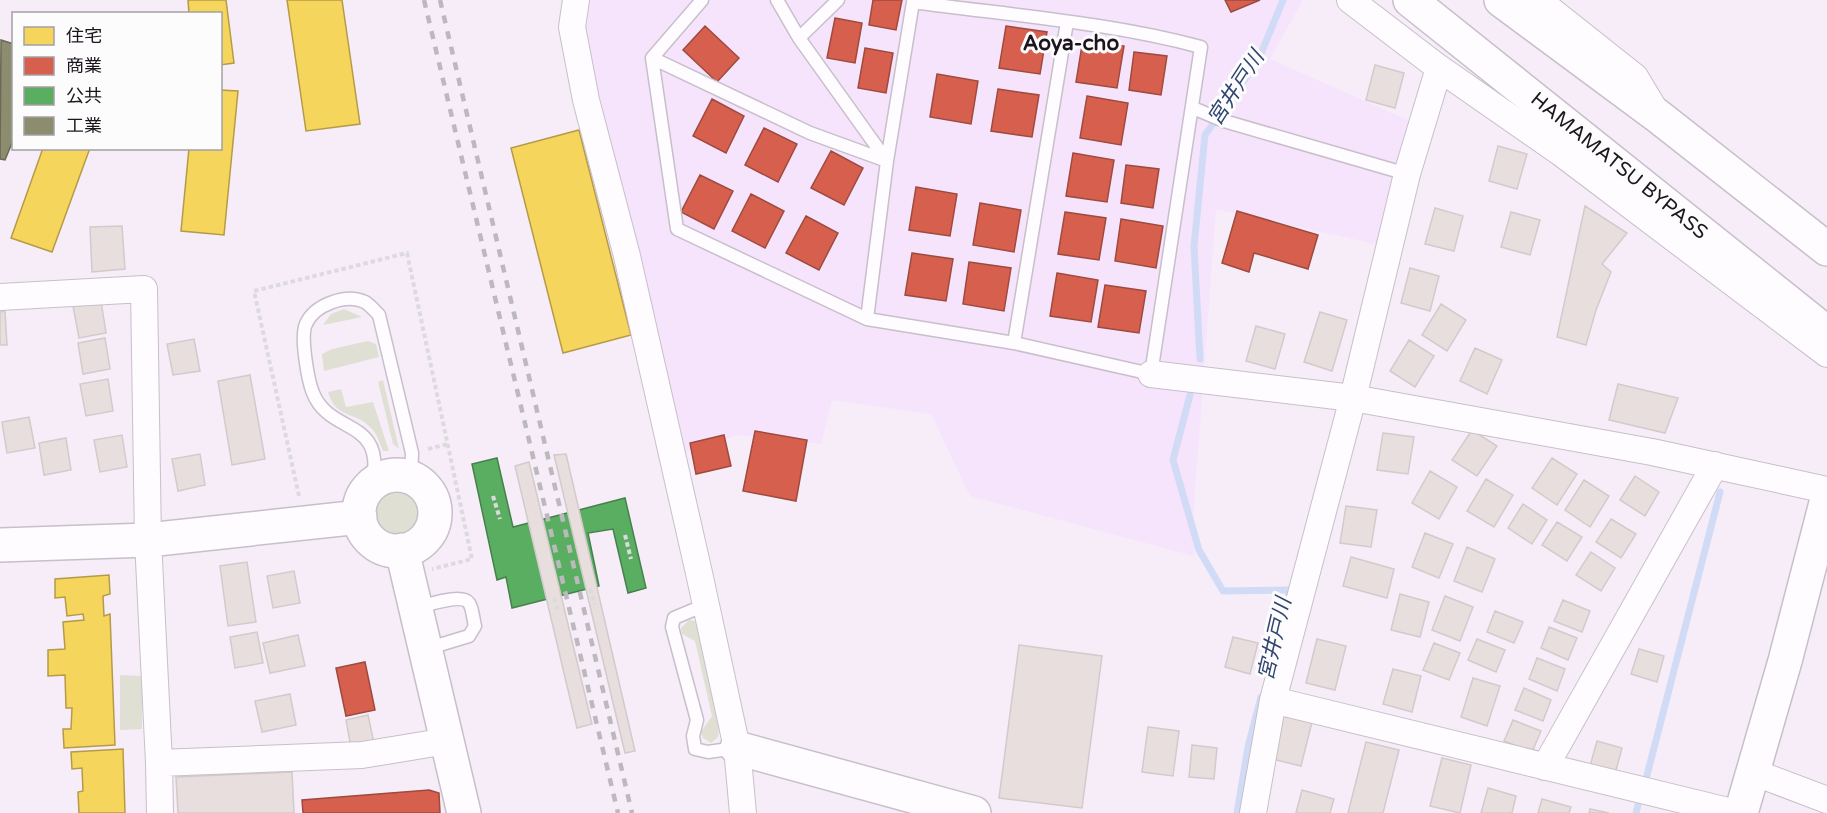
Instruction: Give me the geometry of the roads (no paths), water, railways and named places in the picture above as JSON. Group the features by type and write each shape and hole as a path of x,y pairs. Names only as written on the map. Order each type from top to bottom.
{"main road":[{"name":"HAMAMATSU BYPASS","path":"1410,0 1827,333"},
{"path":"1502,0 1659,117 1827,249"},
{"path":"418,464 425,487 432,497 435,520 423,541 402,550 390,550 369,538 360,517 364,494 372,485 418,464"},
{"path":"1741,813 1827,499"},
{"path":"0,545 148,540 360,517"},
{"path":"402,550 464,813"},
{"path":"737,748 974,813"}],"street":[{"path":"576,0 572,27 586,100 629,267 737,748 743,813"},
{"path":"1350,0 1439,68 1561,153 1827,354"},
{"path":"1538,0 1635,77 1659,117"},
{"path":"1253,813 1273,700 1353,398 1407,174 1439,68"},
{"path":"0,297 144,289 148,540 160,813"},
{"path":"1151,374 1353,398 1652,452 1827,490"},
{"path":"1545,767 1715,465"},
{"path":"1273,700 1736,813"},
{"path":"159,763 362,755 447,741"},
{"path":"1753,772 1827,800"}],"lane":[{"path":"702,0 652,58 677,229 867,319 1014,343 1151,374 1197,110 1201,47 1067,22 914,1 887,161 867,319"},
{"path":"777,0 800,38 887,161"},
{"path":"800,38 838,0"},
{"path":"1014,343 1067,22"},
{"path":"652,58 810,133 887,161"},
{"path":"1197,110 1224,121 1407,174"},
{"path":"372,485 376,466 372,445 352,425 329,414 313,394 303,340 305,324 319,307 350,298 366,303 379,315 412,453 418,464"},
{"path":"416,608 458,598 470,604 475,626 473,633 426,649"},
{"path":"705,605 674,618 672,627 697,720 693,736 695,749 708,752 737,748"}],"waterway":[{"name":"宮井戸川","path":"1200,359 1194,246 1205,135 1258,61 1283,0"},
{"name":"宮井戸川","path":"1190,395 1173,460 1199,550 1223,591 1290,590 1288,597"},
{"name":"宮井戸川","path":"1646,779 1720,492"},
{"name":"宮井戸川","path":"1237,813 1248,747 1261,697"},
{"name":"宮井戸川","path":"1636,813 1638,805"}],"railway":[{"path":"424,0 618,813"},
{"path":"440,0 632,813"}],"district":[{"name":"Aoya-cho","path":"1071,43"}]}
